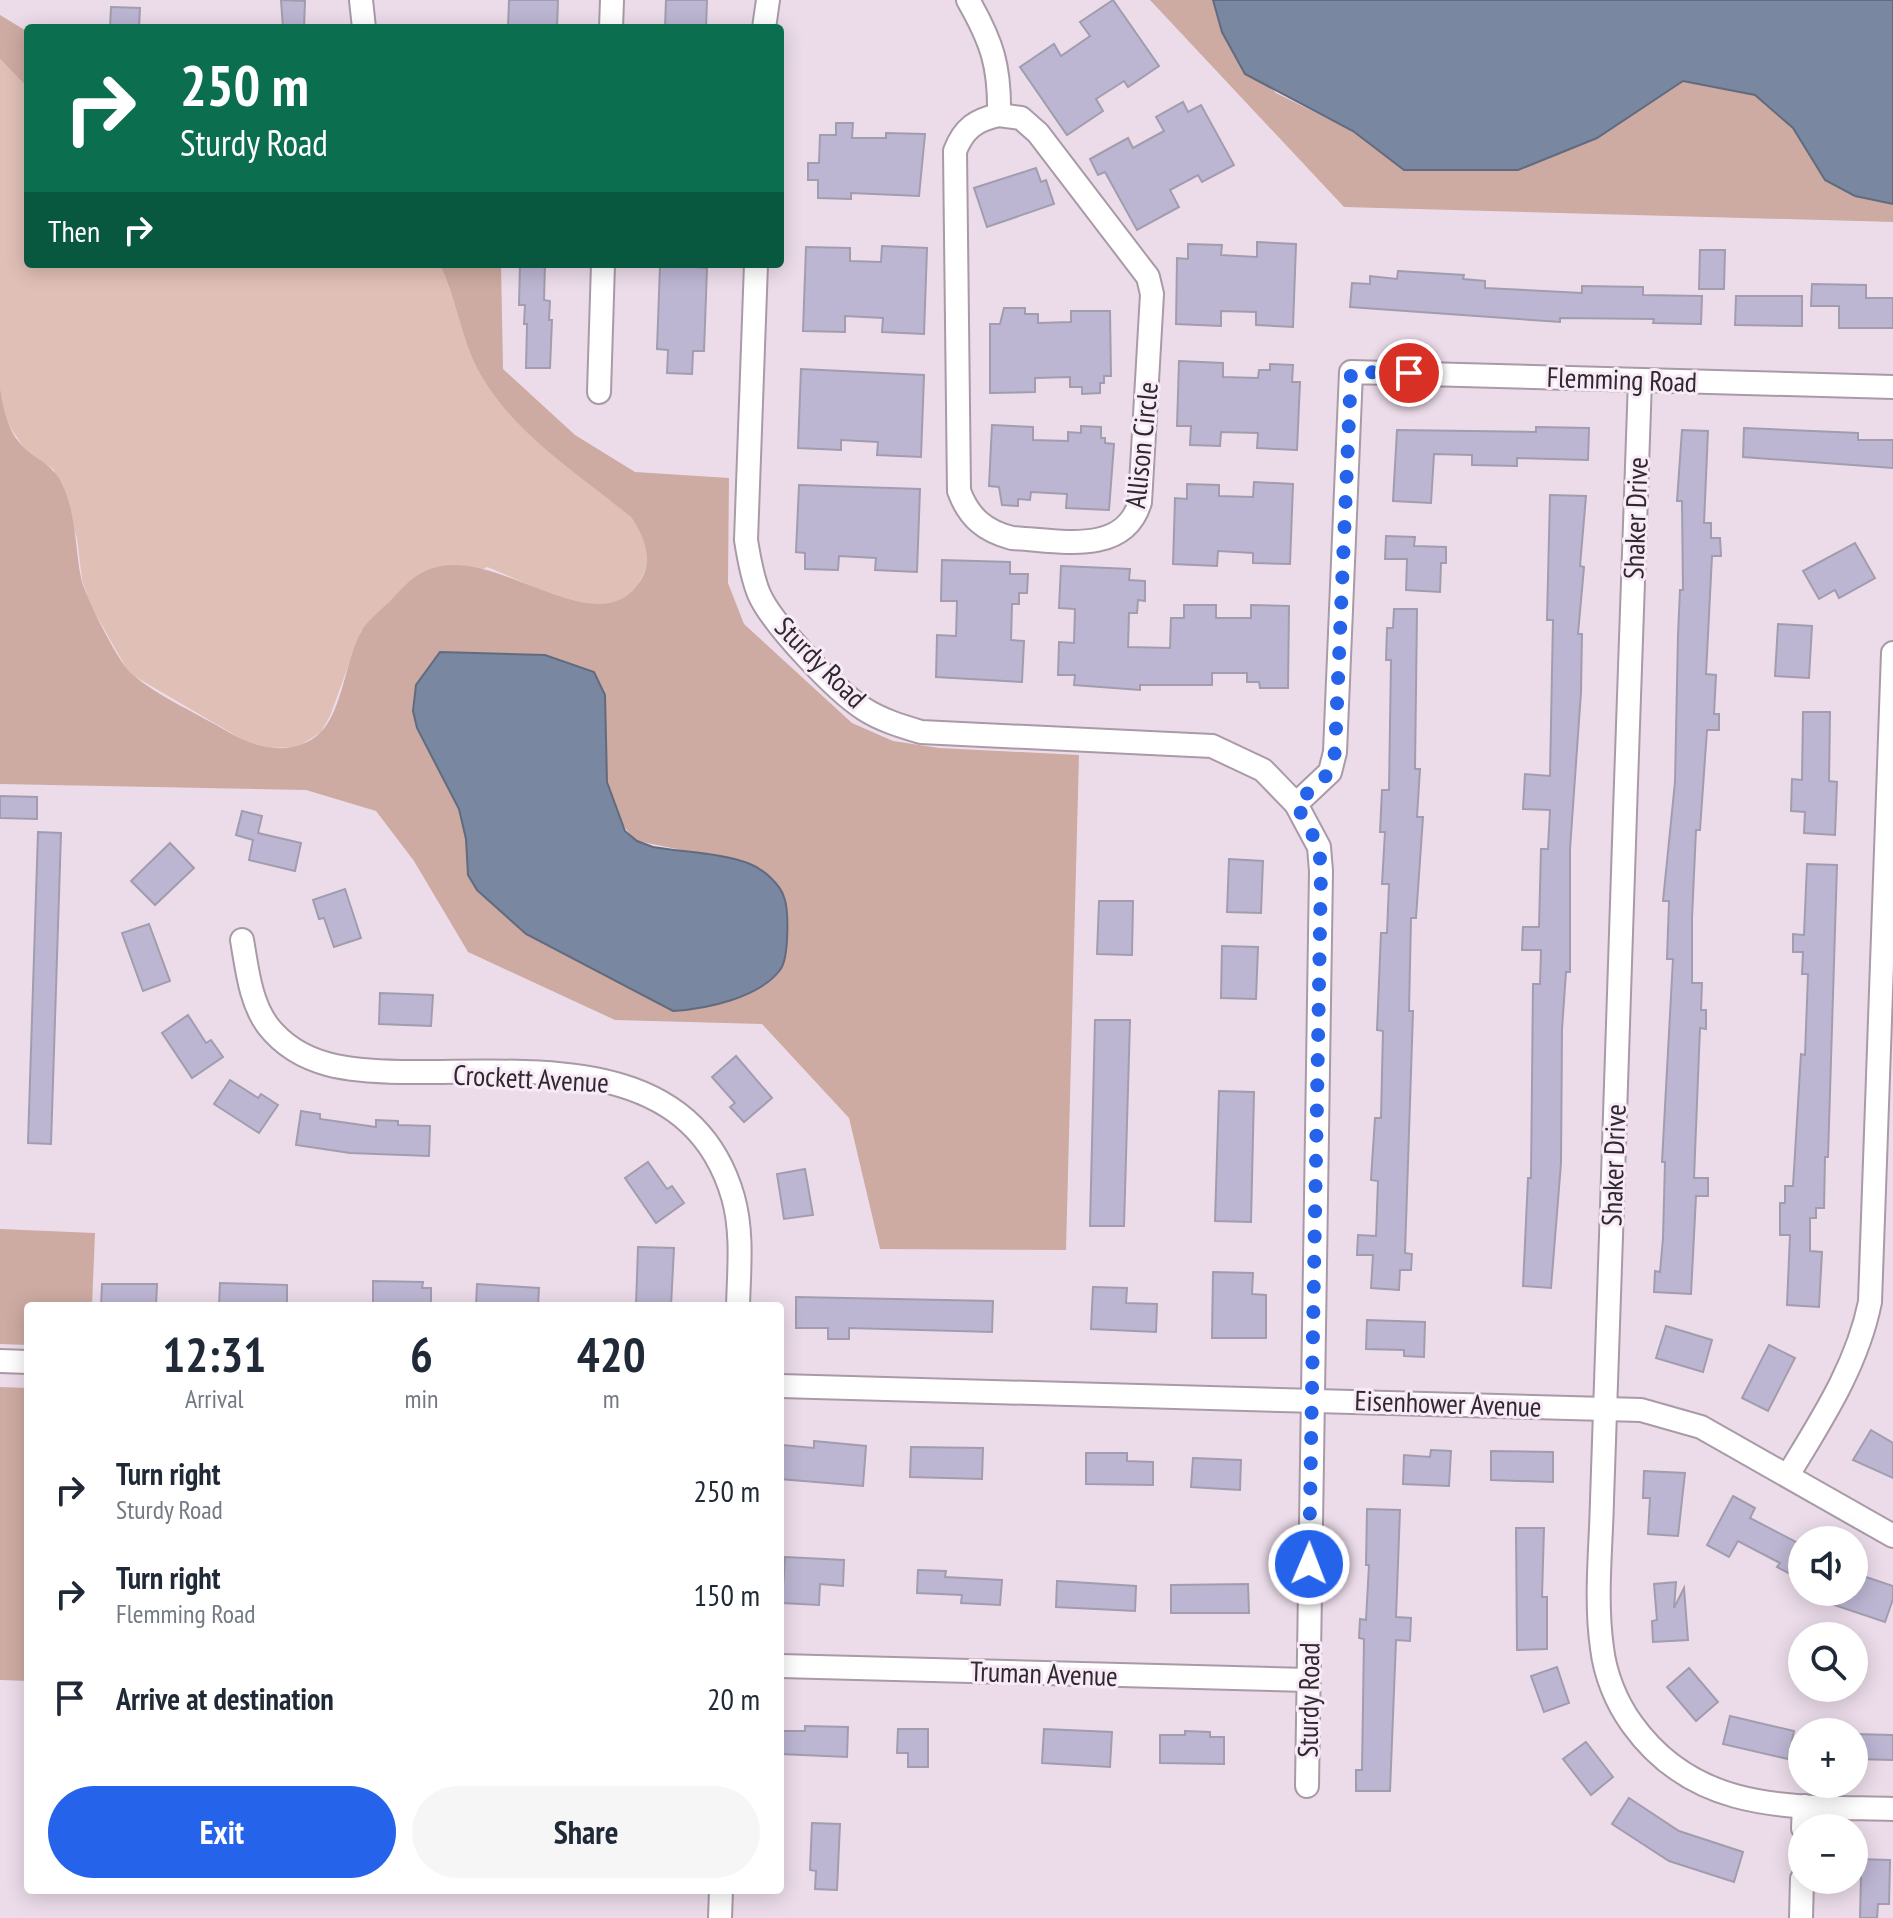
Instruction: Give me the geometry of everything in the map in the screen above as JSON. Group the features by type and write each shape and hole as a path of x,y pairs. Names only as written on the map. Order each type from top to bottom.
{"street":[{"path":"361,0 364,24"},
{"path":"611,24 612,0"},
{"path":"765,24 768,0"},
{"path":"968,0 994,51 999,115"},
{"name":"Allison Circle","path":"999,115 1021,118 1038,133 1148,277 1152,294 1140,502 1131,525 1109,539 1012,538 998,534 973,518 959,491 955,151 961,135 980,119 999,115"},
{"path":"599,392 603,268"},
{"name":"Sturdy Road","path":"756,268 746,540 750,569 760,597 777,621 840,690 878,717 921,732 1212,746 1263,770 1296,804 1319,847 1307,1786"},
{"name":"Flemming Road","path":"1296,804 1330,772 1335,752 1351,372 1893,387"},
{"name":"Shaker Drive","path":"1640,380 1605,1408 1599,1614 1602,1652 1614,1692 1631,1723 1655,1751 1688,1777 1726,1795 1795,1814"},
{"path":"1788,1475 1850,1369 1863,1336 1870,1302 1892,653"},
{"name":"Crockett Avenue","path":"242,940 261,1015 280,1038 321,1062 362,1071 589,1076 642,1091 678,1113 709,1146 724,1171 734,1199 739,1227 738,1302"},
{"path":"0,1361 24,1362"},
{"name":"Eisenhower Avenue","path":"784,1386 1641,1410 1701,1427 1893,1536"},
{"name":"Truman Avenue","path":"784,1666 1308,1680"},
{"name":"Shaker Drive","path":"1837,1814 1893,1809"},
{"path":"720,1918 721,1894"},
{"path":"1801,1918 1802,1894"}],"shaded area":[{"path":"1150,0 1213,0 1222,32 1276,93 1353,131 1404,170 1597,138 1683,81 1755,94 1793,128 1825,180 1855,196 1893,204 1893,222 1344,207"},
{"path":"0,15 24,30 24,84 0,59"},
{"path":"0,59 24,84 24,268 442,268 454,293 476,366 631,517 643,539 647,555 645,571 632,592 620,602 597,607 548,593 487,567 361,631 330,716 321,732 298,747 270,748 245,741 129,673 91,606 82,580 77,538 54,470 24,448 4,418 0,386"},
{"path":"442,268 501,268 503,369 575,435 635,472 729,478 728,583 744,624 852,723 893,741 939,748 1079,755 1066,1250 880,1249 849,1118 762,1024 615,1020 468,952 414,861 376,811 306,790 0,784 0,386 11,430 21,445 52,469 67,495 84,587 103,629 126,668 167,698 230,733 252,743 287,748 310,741 320,733 334,712 364,627 408,582 424,572 437,567 463,566 492,572 577,601 603,604 624,597 642,578 647,554 631,517 526,431 491,391 471,356","holes":["603,748 616,811 637,841 751,864 673,1011 526,934 477,891 468,875 466,839 459,809"]},
{"path":"0,1229 95,1233 92,1302 24,1302 24,1345 0,1344"},
{"path":"0,1387 24,1388 24,1681 0,1680"}],"water":[{"path":"1213,0 1893,0 1893,204 1855,196 1825,180 1793,128 1755,95 1683,81 1597,138 1518,170 1404,170 1353,131 1245,74 1222,32"},
{"path":"440,652 545,655 594,672 605,695 607,782 625,831 637,841 653,847 740,860 760,869 782,892 787,912 787,945 783,964 771,980 731,1000 673,1011 526,934 477,890 468,875 466,839 459,809 417,728 413,711 416,685"}],"building":[{"path":"281,0 305,1 304,24 283,24"},
{"path":"509,0 558,0 557,24 508,24"},
{"path":"666,0 707,0 706,24 665,24"},
{"path":"1113,0 1159,66 1128,87 1124,81 1096,99 1103,111 1067,135 1020,67 1054,44 1061,56 1090,36 1080,22"},
{"path":"111,7 140,8 139,24 110,24"},
{"path":"1183,102 1188,112 1201,105 1234,165 1202,182 1198,175 1170,190 1179,207 1137,230 1105,172 1098,175 1090,159 1128,138 1133,148 1164,131 1156,117"},
{"path":"836,123 853,123 852,138 886,138 886,133 925,134 919,196 851,193 851,199 818,198 818,180 808,180 808,163 819,163 820,135 836,135"},
{"path":"1036,168 1041,182 1046,180 1054,204 987,227 974,188"},
{"path":"1257,242 1296,244 1293,327 1256,325 1256,312 1221,311 1221,326 1176,324 1177,258 1188,259 1188,244 1222,245 1221,255 1257,257"},
{"path":"882,246 927,248 924,334 882,332 883,318 845,316 845,332 803,331 806,247 850,248 850,261 881,262"},
{"path":"1700,250 1725,250 1724,289 1699,289"},
{"path":"520,268 545,268 544,300 550,301 549,320 552,320 550,368 526,368 525,305 519,305"},
{"path":"660,268 707,268 704,351 693,351 692,374 667,373 668,350 657,349"},
{"path":"1398,271 1464,275 1463,279 1485,281 1485,288 1582,293 1582,286 1643,287 1643,295 1702,296 1701,324 1653,323 1654,319 1560,318 1560,322 1350,307 1352,283 1370,284 1370,276 1397,279"},
{"path":"1812,284 1866,285 1866,298 1893,298 1893,328 1839,328 1839,306 1811,306"},
{"path":"1736,296 1802,296 1802,326 1735,325"},
{"path":"1004,308 1025,308 1025,314 1038,314 1038,323 1071,322 1071,311 1110,311 1111,376 1104,376 1100,393 1082,394 1082,387 1070,387 1070,377 1035,378 1035,392 990,393 990,324 1000,324"},
{"path":"1179,361 1223,363 1223,377 1258,378 1259,370 1270,370 1270,364 1293,365 1292,382 1300,382 1297,450 1257,448 1258,433 1221,432 1220,446 1190,445 1191,426 1177,426"},
{"path":"801,369 924,375 921,457 877,455 878,442 841,440 841,450 798,448"},
{"path":"992,425 1033,427 1033,440 1068,441 1068,432 1081,433 1081,426 1101,427 1101,438 1105,438 1105,443 1114,444 1109,510 1066,508 1067,494 1031,492 1030,500 1018,499 1018,506 1002,505 999,487 989,486"},
{"path":"1536,427 1589,428 1588,460 1517,458 1517,466 1472,465 1472,455 1434,454 1431,503 1393,501 1397,430 1536,432"},
{"path":"1744,428 1858,433 1858,440 1893,440 1893,468 1743,457"},
{"path":"1682,430 1708,431 1704,523 1711,523 1711,538 1720,538 1721,556 1712,556 1706,674 1716,675 1714,714 1719,714 1719,730 1707,730 1700,830 1696,830 1692,918 1692,983 1702,983 1701,1010 1706,1010 1706,1029 1700,1028 1694,1178 1708,1178 1708,1196 1696,1196 1691,1294 1654,1292 1655,1271 1660,1272 1663,1238 1665,1162 1662,1162 1673,959 1667,959 1669,901 1663,901 1675,782 1678,635 1680,590 1683,590 1682,501 1677,501"},
{"path":"1254,482 1293,484 1290,564 1253,563 1253,553 1218,551 1217,566 1173,564 1175,498 1187,499 1187,484 1219,485 1219,496 1253,497"},
{"path":"799,485 920,489 917,572 875,570 876,558 839,556 838,570 805,569 805,553 796,552"},
{"path":"1550,495 1586,496 1578,634 1582,634 1581,692 1570,849 1570,972 1566,972 1562,1029 1561,1163 1551,1288 1523,1286 1528,1178 1531,1178 1533,984 1540,984 1541,950 1522,950 1523,927 1539,927 1541,849 1548,849 1550,810 1523,809 1525,774 1550,776 1553,620 1547,620"},
{"path":"1386,536 1415,537 1414,546 1446,547 1446,563 1441,563 1440,592 1406,590 1407,559 1385,559"},
{"path":"1855,543 1875,578 1839,598 1835,590 1819,599 1803,571"},
{"path":"942,560 1010,562 1010,574 1028,574 1027,593 1019,593 1019,604 1012,604 1011,640 1024,641 1022,682 936,677 937,635 956,636 957,601 941,601"},
{"path":"1061,566 1130,569 1129,580 1145,581 1145,601 1138,600 1137,613 1129,613 1128,647 1170,648 1171,618 1184,618 1184,605 1216,605 1216,618 1251,618 1251,605 1289,606 1288,688 1260,688 1259,682 1247,682 1247,673 1212,673 1212,685 1140,685 1140,690 1074,685 1075,675 1058,675 1059,642 1074,643 1075,609 1059,608"},
{"path":"1394,609 1417,609 1415,769 1420,769 1417,817 1423,817 1416,918 1411,918 1409,1011 1413,1011 1405,1253 1412,1254 1411,1270 1400,1270 1399,1290 1371,1288 1373,1255 1357,1255 1358,1235 1376,1236 1378,1181 1371,1180 1375,1118 1381,1118 1383,1031 1377,1030 1381,933 1387,933 1389,884 1382,884 1385,832 1380,832 1382,790 1389,790 1391,660 1386,660 1387,628 1393,628"},
{"path":"1778,624 1812,626 1809,678 1775,676"},
{"path":"1803,712 1830,712 1829,781 1837,782 1835,835 1804,833 1805,812 1791,811 1792,779 1802,780"},
{"path":"0,796 37,797 37,819 0,818"},
{"path":"242,811 262,816 258,833 301,843 295,871 249,860 253,840 236,835"},
{"path":"38,832 61,833 51,1144 28,1143"},
{"path":"170,843 194,868 155,905 131,881"},
{"path":"1229,859 1263,861 1261,913 1227,912"},
{"path":"1807,864 1837,865 1828,1157 1825,1157 1824,1208 1816,1208 1816,1218 1810,1218 1810,1251 1822,1252 1819,1307 1787,1305 1790,1235 1780,1235 1780,1203 1785,1203 1785,1186 1793,1186 1801,1054 1805,1055 1808,974 1802,974 1803,952 1793,952 1793,934 1804,935"},
{"path":"345,889 361,938 334,947 324,918 319,919 313,900"},
{"path":"1099,901 1133,901 1132,955 1097,954"},
{"path":"149,924 170,981 143,991 122,933"},
{"path":"1222,946 1258,947 1256,999 1221,998"},
{"path":"380,993 433,995 431,1026 379,1024"},
{"path":"188,1015 206,1043 211,1040 223,1057 192,1078 162,1033"},
{"path":"1095,1020 1130,1020 1124,1226 1090,1226"},
{"path":"736,1056 772,1098 744,1122 730,1107 735,1103 712,1077"},
{"path":"230,1080 258,1098 261,1094 278,1105 259,1133 214,1104"},
{"path":"1219,1091 1254,1092 1251,1222 1215,1221"},
{"path":"301,1111 320,1114 320,1119 376,1127 376,1120 398,1121 398,1125 430,1126 429,1156 350,1153 296,1145"},
{"path":"648,1162 667,1189 672,1186 684,1203 656,1223 625,1178"},
{"path":"805,1169 813,1215 784,1219 777,1174"},
{"path":"638,1247 674,1248 671,1302 636,1302"},
{"path":"1213,1272 1253,1273 1252,1294 1266,1295 1266,1338 1212,1338"},
{"path":"373,1281 423,1282 422,1288 431,1288 431,1302 373,1302"},
{"path":"220,1283 287,1285 287,1302 219,1302"},
{"path":"102,1284 157,1284 156,1302 101,1302"},
{"path":"477,1284 539,1288 538,1302 476,1302"},
{"path":"1093,1287 1127,1288 1126,1303 1157,1304 1156,1332 1091,1329"},
{"path":"796,1297 993,1301 992,1332 849,1328 849,1339 828,1339 828,1328 796,1328"},
{"path":"1367,1320 1425,1322 1424,1357 1404,1356 1404,1350 1366,1349"},
{"path":"1666,1326 1712,1340 1703,1372 1656,1358"},
{"path":"1769,1345 1795,1358 1768,1411 1742,1398"},
{"path":"1871,1430 1893,1443 1893,1478 1853,1460"},
{"path":"814,1441 866,1446 863,1486 784,1479 784,1445 814,1448"},
{"path":"911,1447 983,1448 982,1479 910,1477"},
{"path":"1431,1450 1451,1451 1449,1486 1403,1484 1404,1455 1430,1457"},
{"path":"1491,1451 1553,1452 1553,1482 1491,1480"},
{"path":"1086,1453 1127,1453 1127,1461 1153,1462 1153,1485 1086,1484"},
{"path":"1193,1458 1241,1460 1240,1490 1191,1487"},
{"path":"1644,1471 1685,1473 1678,1536 1648,1534 1650,1498 1643,1498"},
{"path":"1733,1496 1755,1508 1750,1518 1788,1538 1788,1573 1777,1567 1780,1563 1738,1541 1729,1557 1707,1545"},
{"path":"1367,1509 1400,1510 1396,1617 1411,1618 1410,1641 1396,1640 1390,1791 1356,1791 1356,1770 1362,1770 1364,1639 1359,1638 1360,1619 1366,1620 1369,1565 1366,1565"},
{"path":"1516,1528 1544,1528 1542,1597 1547,1597 1547,1649 1517,1650"},
{"path":"785,1557 844,1560 843,1586 820,1584 819,1605 784,1603"},
{"path":"918,1570 946,1571 945,1577 1002,1580 1000,1605 961,1603 962,1595 917,1593"},
{"path":"1868,1578 1893,1586 1893,1599 1885,1622 1837,1606 1868,1606"},
{"path":"1057,1581 1136,1586 1135,1611 1056,1607"},
{"path":"1676,1582 1674,1608 1684,1588 1688,1640 1653,1642 1652,1621 1657,1620 1654,1584"},
{"path":"1248,1584 1249,1613 1171,1613 1171,1585"},
{"path":"1557,1667 1569,1703 1544,1712 1531,1676"},
{"path":"1689,1668 1718,1702 1696,1721 1667,1687"},
{"path":"1730,1716 1788,1730 1788,1759 1723,1744"},
{"path":"805,1726 848,1727 847,1757 784,1754 784,1731 805,1731"},
{"path":"898,1729 928,1729 928,1767 908,1767 908,1753 897,1753"},
{"path":"1044,1729 1112,1732 1110,1767 1042,1763"},
{"path":"1185,1731 1210,1732 1210,1737 1224,1737 1224,1764 1160,1763 1160,1735 1185,1735"},
{"path":"1868,1734 1893,1735 1893,1760 1868,1759"},
{"path":"1586,1742 1613,1777 1591,1795 1563,1759"},
{"path":"1629,1798 1679,1831 1743,1852 1734,1882 1669,1861 1612,1824"},
{"path":"812,1823 840,1824 837,1890 815,1889 816,1871 810,1870"},
{"path":"1868,1859 1890,1860 1889,1904 1878,1904 1877,1918 1860,1918 1861,1894 1868,1894"}],"route":[{"path":"1309,1564 1321,859 1314,835 1296,804 1330,772 1335,752 1351,372 1409,373"}]}
